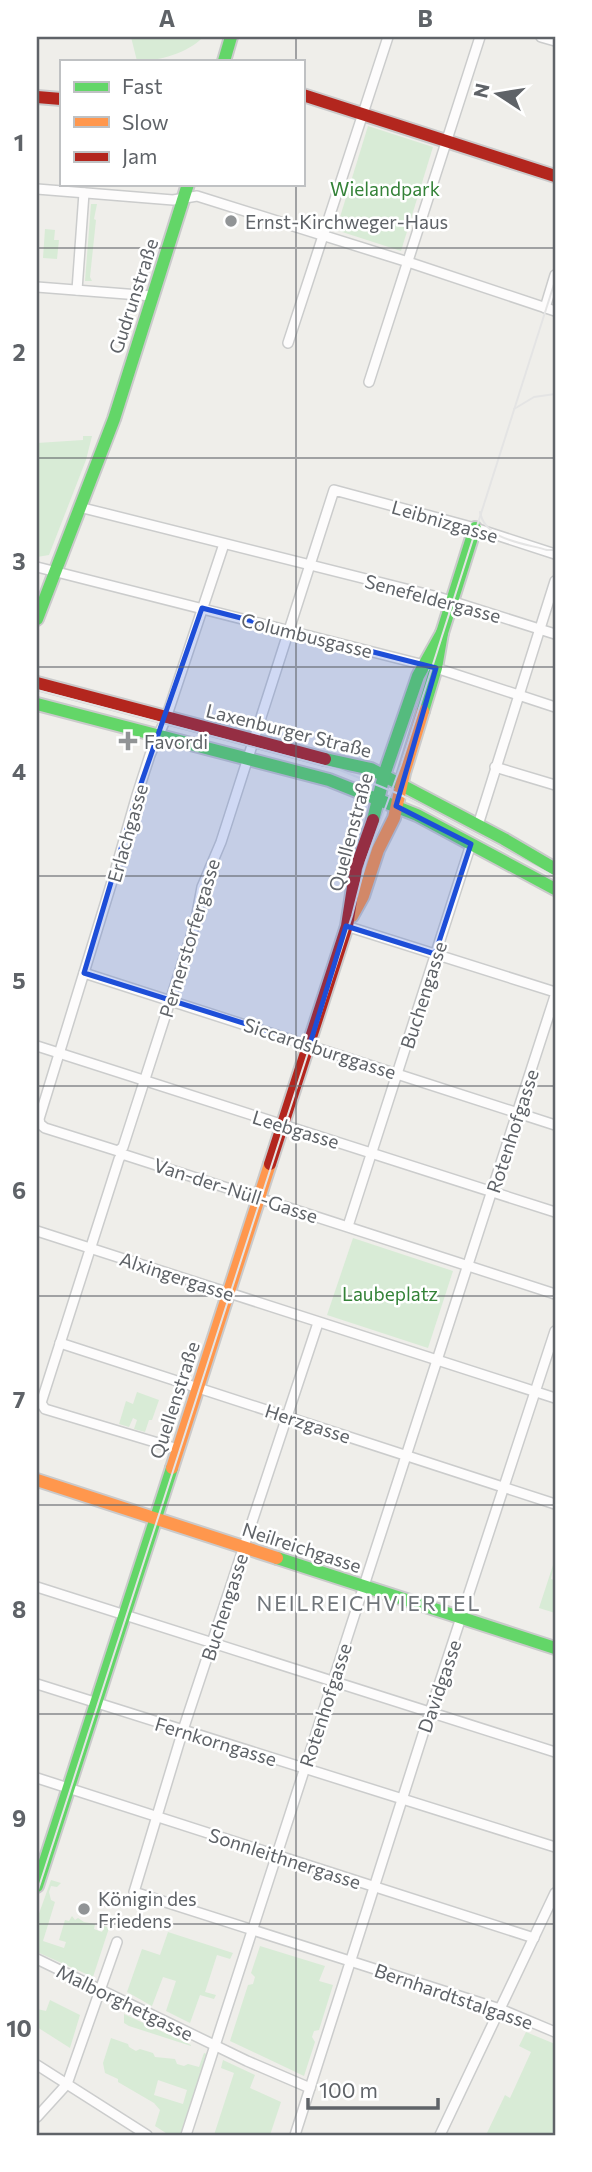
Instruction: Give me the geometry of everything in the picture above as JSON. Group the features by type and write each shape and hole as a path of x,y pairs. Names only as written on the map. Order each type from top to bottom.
{"street":[{"path":"224,60 231,37"},
{"path":"288,343 388,37"},
{"path":"369,382 480,37"},
{"path":"541,37 555,41"},
{"path":"304,95 555,176"},
{"path":"37,97 60,99"},
{"name":"Gudrunstraße","path":"55,572 114,419 187,186"},
{"path":"37,189 173,200 197,196 555,311"},
{"path":"77,290 84,193"},
{"path":"545,307 555,275"},
{"path":"37,287 152,296"},
{"name":"Leibnizgasse","path":"334,490 475,528 555,554"},
{"name":"Pernerstorfergasse","path":"178,1449 42,1406 195,924 206,873 221,842 334,490"},
{"path":"79,507 224,544"},
{"name":"Quellenstraße","path":"37,1886 347,926 356,868 373,821 384,775 430,666 475,528"},
{"name":"Senefeldergasse","path":"224,544 452,601 555,634"},
{"name":"Erlachgasse","path":"40,1124 39,1119 137,795 166,718 224,544"},
{"name":"Columbusgasse","path":"37,567 430,666 555,707"},
{"path":"37,619 55,572"},
{"path":"478,825 555,581"},
{"name":"Quellenstraße","path":"347,926 363,896 392,822 430,666"},
{"name":"Laxenburger Straße","path":"37,683 331,761 358,765 402,784 555,869"},
{"name":"Laxenburger Straße","path":"37,704 325,779 396,806 555,889"},
{"path":"495,767 555,785"},
{"name":"Buchengasse","path":"348,1226 471,844"},
{"path":"347,926 555,994"},
{"name":"Siccardsburggasse","path":"84,973 555,1125"},
{"name":"Rotenhofgasse","path":"468,1265 555,994"},
{"name":"Leebgasse","path":"37,1046 555,1212"},
{"name":"Van-der-Nüll-Gasse","path":"40,1124 57,1132 348,1226"},
{"path":"348,1226 555,1294"},
{"name":"Alxingergasse","path":"37,1231 318,1323"},
{"path":"439,1360 468,1265"},
{"path":"318,1323 555,1398"},
{"name":"Buchengasse","path":"252,1930 134,1892 183,1730 318,1323"},
{"name":"Davidgasse","path":"310,2088 555,1331"},
{"name":"Herzgasse","path":"60,1343 555,1504"},
{"name":"Rotenhofgasse","path":"214,2046 439,1360"},
{"name":"Neilreichgasse","path":"37,1480 555,1648"},
{"path":"37,1587 555,1752"},
{"name":"Fernkorngasse","path":"37,1684 555,1847"},
{"name":"Sonnleithnergasse","path":"37,1778 534,1938"},
{"path":"440,2135 555,1893"},
{"name":"Bernhardtstalgasse","path":"252,1930 500,2009 555,2032"},
{"path":"37,2117 67,2084 117,1942"},
{"name":"Malborghetgasse","path":"37,1959 214,2046 310,2088"},
{"path":"186,2135 214,2046"},
{"path":"37,2065 147,2135"},
{"path":"295,2135 310,2088"}],"highlighted area":[{"path":"202,608 436,668 396,806 471,844 435,954 346,926 310,1044 84,973 137,795"}],"green space":[{"path":"131,37 203,37 189,48 173,55 154,60 137,60"},
{"name":"Wielandpark","path":"368,126 433,147 401,251 336,230"},
{"path":"91,204 97,204 90,277 92,281 85,281"},
{"path":"45,229 55,230 54,240 59,240 57,259 43,258"},
{"path":"83,436 92,436 86,460 49,555 37,557 37,443 83,440"},
{"name":"Laubeplatz","path":"353,1238 453,1271 428,1348 327,1315"},
{"path":"137,1392 159,1400 145,1432 134,1429 137,1420 133,1418 129,1427 119,1424 126,1401 133,1404"},
{"path":"555,1559 551,1579 555,1580 555,1613 539,1608"},
{"path":"51,1880 61,1883 57,1887 51,1886 49,1892 51,1900 55,1902 43,1941 64,1948 66,1942 59,1940 65,1920 69,1921 72,1916 75,1920 78,1918 95,1924 94,1929 102,1932 104,1926 109,1928 93,1977 37,1952 37,1919"},
{"path":"168,1932 233,1953 230,1959 217,1955 205,1992 216,1995 214,1999 200,1995 190,2023 166,2011 176,1981 163,1977 152,2006 127,1992 142,1949 160,1955"},
{"path":"260,1946 325,1966 319,1981 333,1985 319,2030 314,2031 312,2037 315,2042 304,2076 230,2041 248,1985 253,1984 255,1977 251,1973"},
{"path":"50,2000 80,2015 70,2048 37,2027 37,2009 46,2011"},
{"path":"124,2014 191,2046 129,2026 124,2023"},
{"path":"526,2032 555,2044 555,2135 486,2135 505,2095 510,2098 531,2052 519,2046"},
{"path":"111,2038 128,2044 136,2051 140,2049 153,2053 155,2057 175,2059 177,2064 184,2066 188,2064 199,2067 204,2053 207,2054 180,2135 169,2135 155,2126 160,2110 154,2103 105,2073 103,2063","holes":["158,2080 187,2090 183,2104 154,2095"]},
{"path":"223,2060 255,2075 250,2088 281,2102 270,2135 214,2135 234,2073 221,2068"}],"tram line":[{"path":"37,1893 352,916 366,861 401,765 555,281"},
{"path":"514,409 534,397 555,394"},
{"path":"480,512 489,529 506,539 555,550"},
{"path":"37,690 340,770 399,794 555,877"}],"traffic: fast":[{"path":"224,60 231,37"},
{"path":"37,619 114,419 187,186"},
{"path":"423,711 436,668 442,633 475,528"},
{"path":"373,820 384,775 418,676 442,633"},
{"path":"37,704 329,780 417,815 555,889"},
{"path":"325,759 371,769 555,869"},
{"path":"37,1886 172,1468"},
{"path":"277,1558 555,1648"}],"traffic: slow":[{"path":"352,916 363,896 378,850 394,818 404,773 423,711"},
{"path":"172,1468 270,1164"},
{"path":"37,1480 277,1558"}],"traffic: jam":[{"path":"304,95 555,176"},
{"path":"37,97 60,99"},
{"path":"37,683 325,759"},
{"path":"270,1164 347,926 356,868 373,820"}],"place":[{"name":"Ernst-Kirchweger-Haus","path":"231,221"},
{"name":"Favordi","path":"128,741"},
{"name":"Königin des Friedens","path":"84,1909"}],"district":[{"name":"NEILREICHVIERTEL","path":"369,1602"}]}
